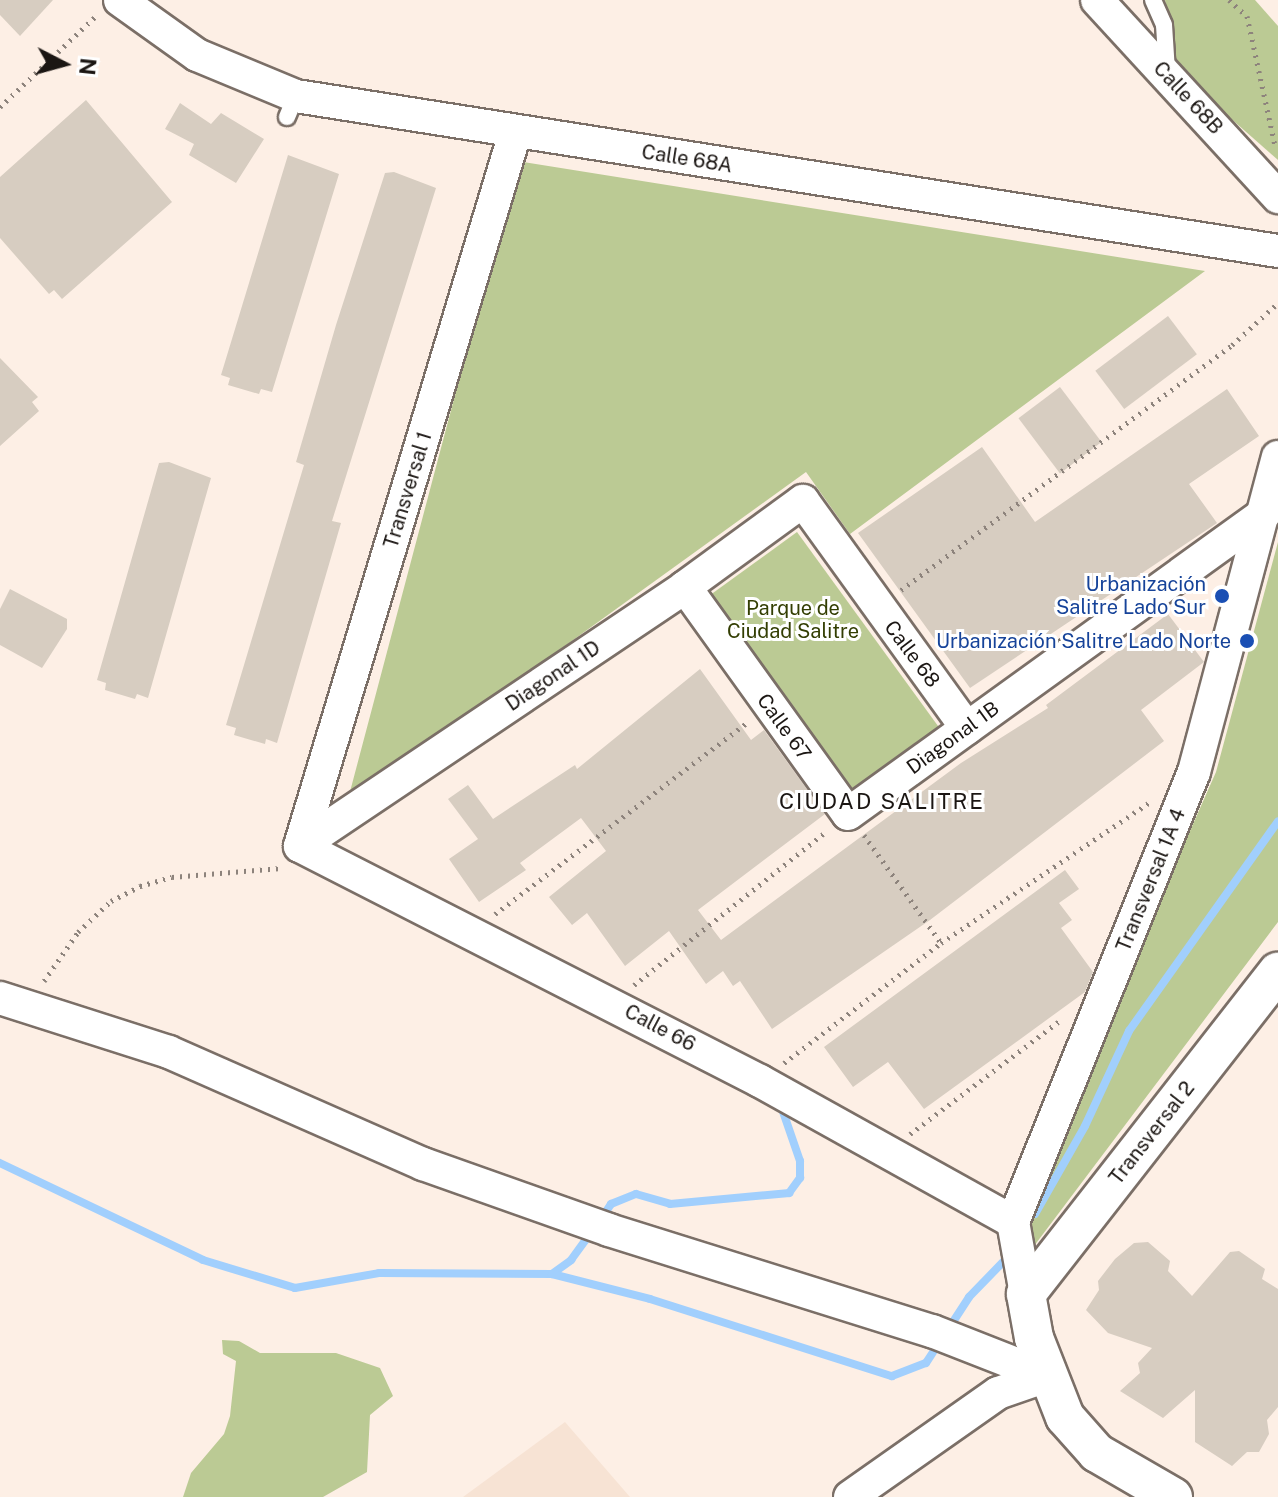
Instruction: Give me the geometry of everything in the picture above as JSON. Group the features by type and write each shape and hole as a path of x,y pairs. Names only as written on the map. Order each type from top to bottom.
{"street":[{"name":"Calle 68B","path":"1097,0 1278,197"},
{"name":"Calle 68A","path":"111,5 292,107 515,133 1278,251"},
{"name":"Transversal 1","path":"313,853 515,133"},
{"name":"Transversal 1A 4","path":"1013,1222 1194,772 1278,457"},
{"name":"Diagonal 1D","path":"313,853 803,501"},
{"name":"Calle 68","path":"803,501 967,728"},
{"name":"Diagonal 1B","path":"848,814 1265,513"},
{"name":"Calle 67","path":"685,587 768,707 848,814"},
{"name":"Calle 66","path":"313,853 473,930 760,1081 1013,1222"},
{"name":"Transversal 2","path":"1026,1294 1278,972"},
{"path":"0,998 169,1052 423,1164 597,1226 943,1336 1047,1376"},
{"path":"1013,1222 1026,1294 1047,1376 1065,1417 1097,1453 1173,1497"},
{"path":"850,1497 998,1393 1047,1376"}],"lane":[{"path":"1153,0 1164,25 1167,76"}],"path":[{"path":"1229,0 1247,16 1271,142 1278,149"},
{"path":"0,107 111,5"},
{"path":"877,607 1232,345 1278,303"},
{"path":"473,930 768,707"},
{"path":"760,1081 941,943 1194,772"},
{"path":"612,1003 848,814 941,943"},
{"path":"35,1008 41,986 78,932 111,901 140,886 172,877 232,876 313,853"},
{"path":"886,1151 1110,983"}],"shaded area":[{"path":"565,1422 630,1497 463,1497"}],"green space":[{"path":"1165,0 1255,0 1278,26 1278,160 1178,72"},
{"path":"517,161 1205,271 850,534 806,472 347,803"},
{"name":"Parque de Ciudad Salitre","path":"797,532 940,729 849,794 706,598"},
{"path":"1278,542 1278,922 1034,1246 1018,1220 1216,772"},
{"path":"222,1340 239,1341 260,1353 336,1353 380,1368 393,1396 370,1415 367,1472 323,1497 183,1497 191,1473 224,1434 230,1416 236,1361 223,1354"}],"building":[{"path":"0,0 53,0 20,36 0,15"},
{"path":"86,100 172,202 62,299 54,290 49,294 0,238 0,177"},
{"path":"180,103 211,124 221,113 264,139 236,183 189,155 194,144 165,129"},
{"path":"288,155 339,174 272,392 261,389 259,394 228,385 230,378 221,375"},
{"path":"394,172 436,188 332,521 341,523 277,743 266,739 265,744 234,735 236,728 226,725 304,465 296,462 336,325 385,173"},
{"path":"1168,316 1197,354 1124,409 1095,371"},
{"path":"0,358 38,397 32,402 39,411 0,446"},
{"path":"1060,387 1102,442 1060,473 1018,418"},
{"path":"1227,389 1259,436 1189,484 1217,523 970,688 858,533 982,447 1035,522"},
{"path":"169,462 211,478 148,698 137,694 135,699 105,690 106,683 97,680 159,463"},
{"path":"10,589 67,619 67,629 42,668 0,645 0,609"},
{"path":"1168,614 1204,662 1141,710 1164,741 930,920 772,1029 740,981 733,986 723,971 706,984 669,931 625,966 587,913 572,925 549,897 606,851 581,818 520,863 526,870 479,902 449,859 478,839 448,799 468,785 493,819 575,765 577,769 700,669 751,740 764,730 825,814 698,910 721,940 961,763 1048,708 1046,705"},
{"path":"1065,870 1079,889 1059,903 1072,920 1061,928 1093,972 1085,992 924,1109 888,1062 853,1087 824,1047"},
{"path":"1148,1242 1170,1261 1168,1271 1192,1296 1230,1252 1239,1251 1265,1269 1262,1279 1278,1289 1278,1407 1267,1420 1269,1434 1259,1452 1247,1452 1232,1466 1195,1442 1195,1390 1163,1418 1120,1391 1140,1373 1138,1363 1152,1348 1108,1333 1086,1310 1099,1290 1098,1281 1115,1259 1134,1243"}],"waterway":[{"path":"1035,1214 1085,1126 1129,1031 1278,821"},
{"path":"601,1219 611,1204 636,1194 670,1204 789,1193 800,1178 800,1161 780,1103"},
{"path":"0,1163 203,1260 295,1288 379,1273 552,1274 571,1260 593,1230"},
{"path":"949,1328 969,1297 1004,1261"},
{"path":"552,1274 650,1299 892,1376 926,1363 939,1343"}],"place":[{"name":"Urbanización Salitre Lado Sur","path":"1222,596"},
{"name":"Urbanización Salitre Lado Norte","path":"1247,641"}],"district":[{"name":"CIUDAD SALITRE","path":"882,802"}]}
